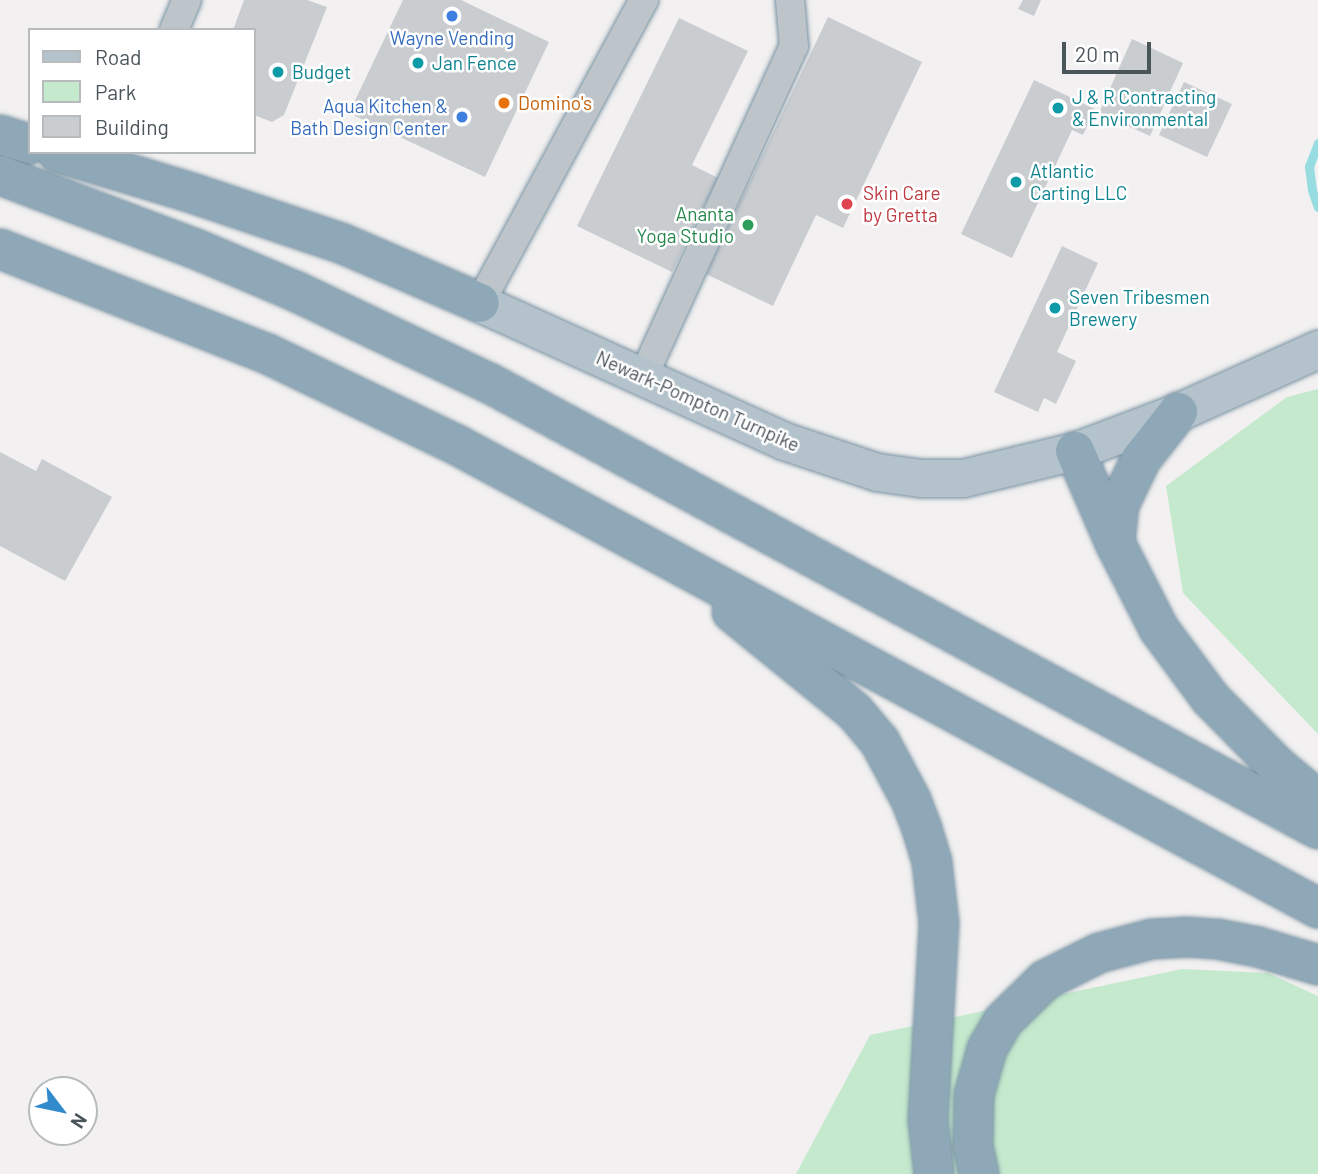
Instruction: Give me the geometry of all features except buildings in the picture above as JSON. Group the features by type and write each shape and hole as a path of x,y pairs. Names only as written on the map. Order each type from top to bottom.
{"highway":[{"path":"0,135 28,143"},
{"path":"71,154 114,160 341,243 480,303"},
{"path":"0,175 270,281 479,378 1318,829"},
{"path":"0,249 268,354 447,440 651,547 1318,908"},
{"path":"1115,542 1119,505 1141,459 1178,412"},
{"path":"1075,451 1115,542 1159,629 1210,698 1278,767 1318,800"},
{"path":"651,547 854,711 880,742 911,800 932,862 939,923 928,1120 934,1174"},
{"path":"979,1174 974,1146 974,1095 988,1049 1003,1021 1045,980 1099,953 1152,939 1217,939 1318,965"}],"main road":[{"name":"Newark-Pompton Turnpike","path":"480,303 783,441 877,472 920,478 962,478 1075,451 1178,412 1318,349"}],"lane":[{"path":"175,28 187,0"},
{"path":"480,303 644,0"},
{"path":"643,377 794,46 790,0"}],"green space":[{"path":"1318,389 1318,734 1183,593 1166,486 1287,397"},
{"path":"1182,969 1268,973 1318,996 1318,1174 796,1174 870,1035"}],"waterway":[{"path":"1318,143 1309,166 1312,190 1318,207"}],"place":[{"name":"Wayne Vending","path":"452,16"},
{"name":"Jan Fence","path":"418,63"},
{"name":"Budget","path":"278,72"},
{"name":"Domino's","path":"504,103"},
{"name":"J & R Contracting & Environmental","path":"1058,108"},
{"name":"Aqua Kitchen & Bath Design Center","path":"462,117"},
{"name":"Atlantic Carting LLC","path":"1016,182"},
{"name":"Skin Care by Gretta","path":"847,204"},
{"name":"Ananta Yoga Studio","path":"748,225"},
{"name":"Seven Tribesmen Brewery","path":"1055,308"}]}
